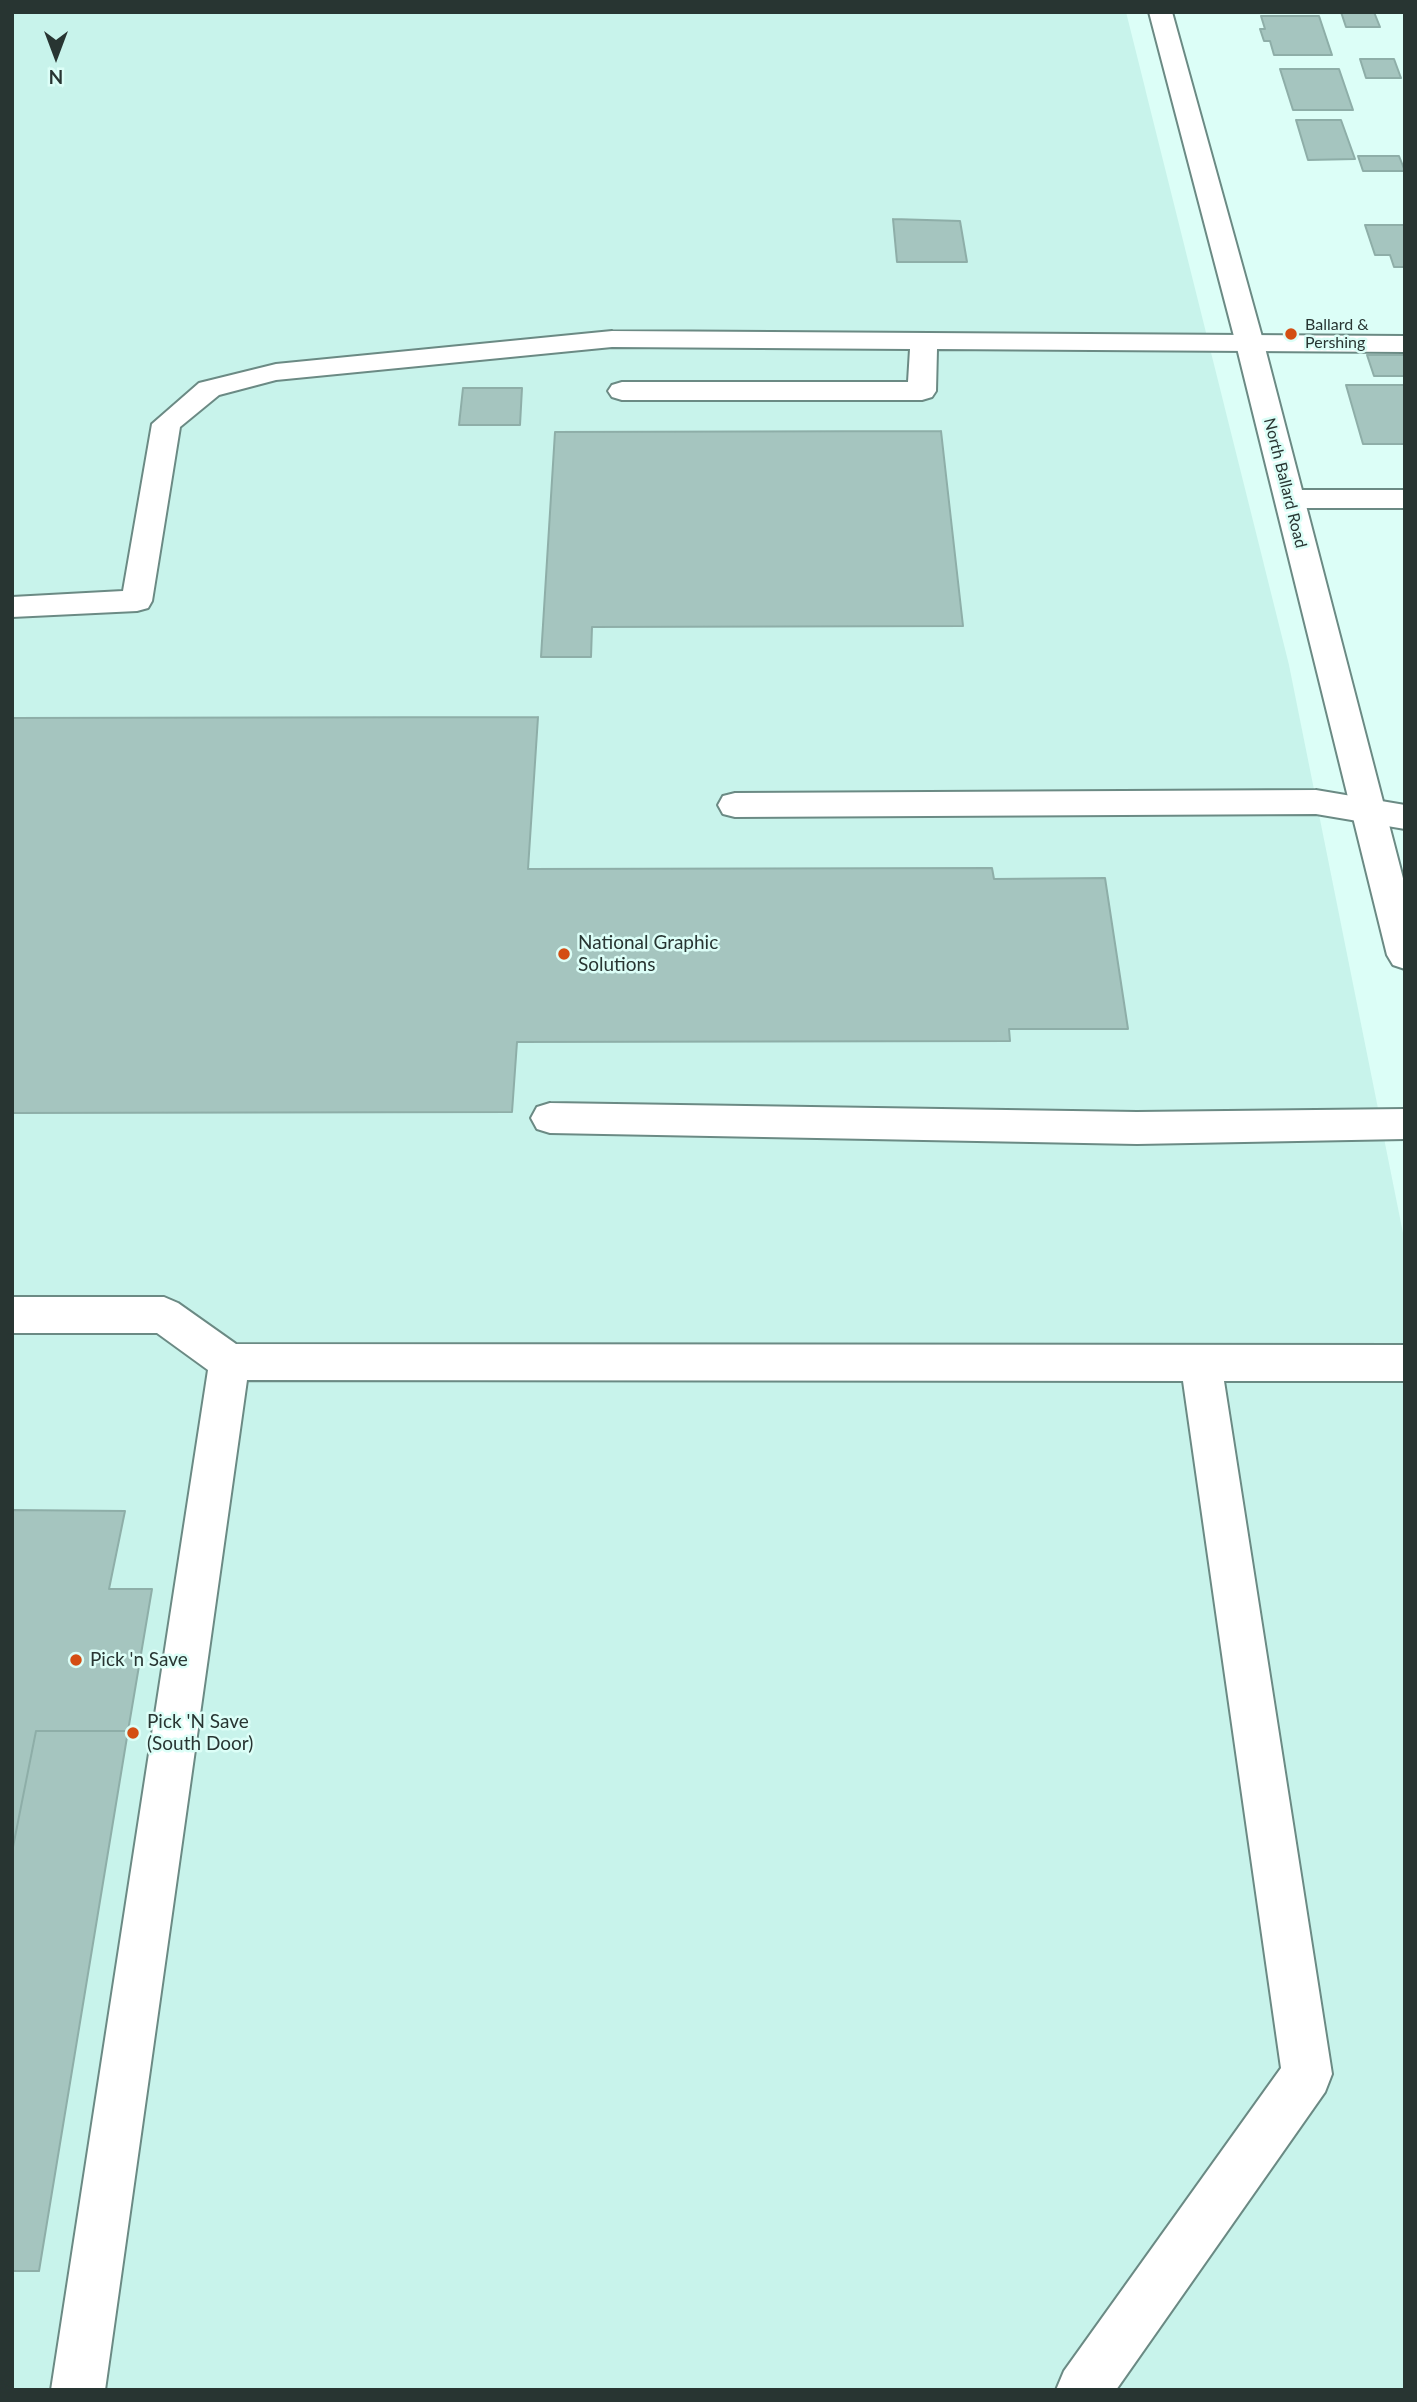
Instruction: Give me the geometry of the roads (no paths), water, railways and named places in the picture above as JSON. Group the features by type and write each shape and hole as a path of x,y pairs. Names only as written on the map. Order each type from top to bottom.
{"main road":[{"name":"North Ballard Road","path":"1160,12 1250,344 1405,955"},
{"path":"12,607 137,601 166,424 209,389 276,372 612,339 1405,344"},
{"path":"622,391 922,391 924,342"},
{"path":"1290,499 1405,499"},
{"path":"735,805 1317,802 1405,817"},
{"path":"550,1118 1137,1128 1405,1124"},
{"path":"12,1315 164,1315 229,1362 1405,1363"},
{"path":"78,2390 229,1362"},
{"path":"1083,2390 1307,2074 1202,1363"}],"place":[{"name":"Ballard & Pershing","path":"1291,334"},
{"name":"National Graphic Solutions","path":"564,954"},
{"name":"Pick 'n Save","path":"76,1660"},
{"name":"Pick 'N Save (South Door)","path":"133,1733"}]}
